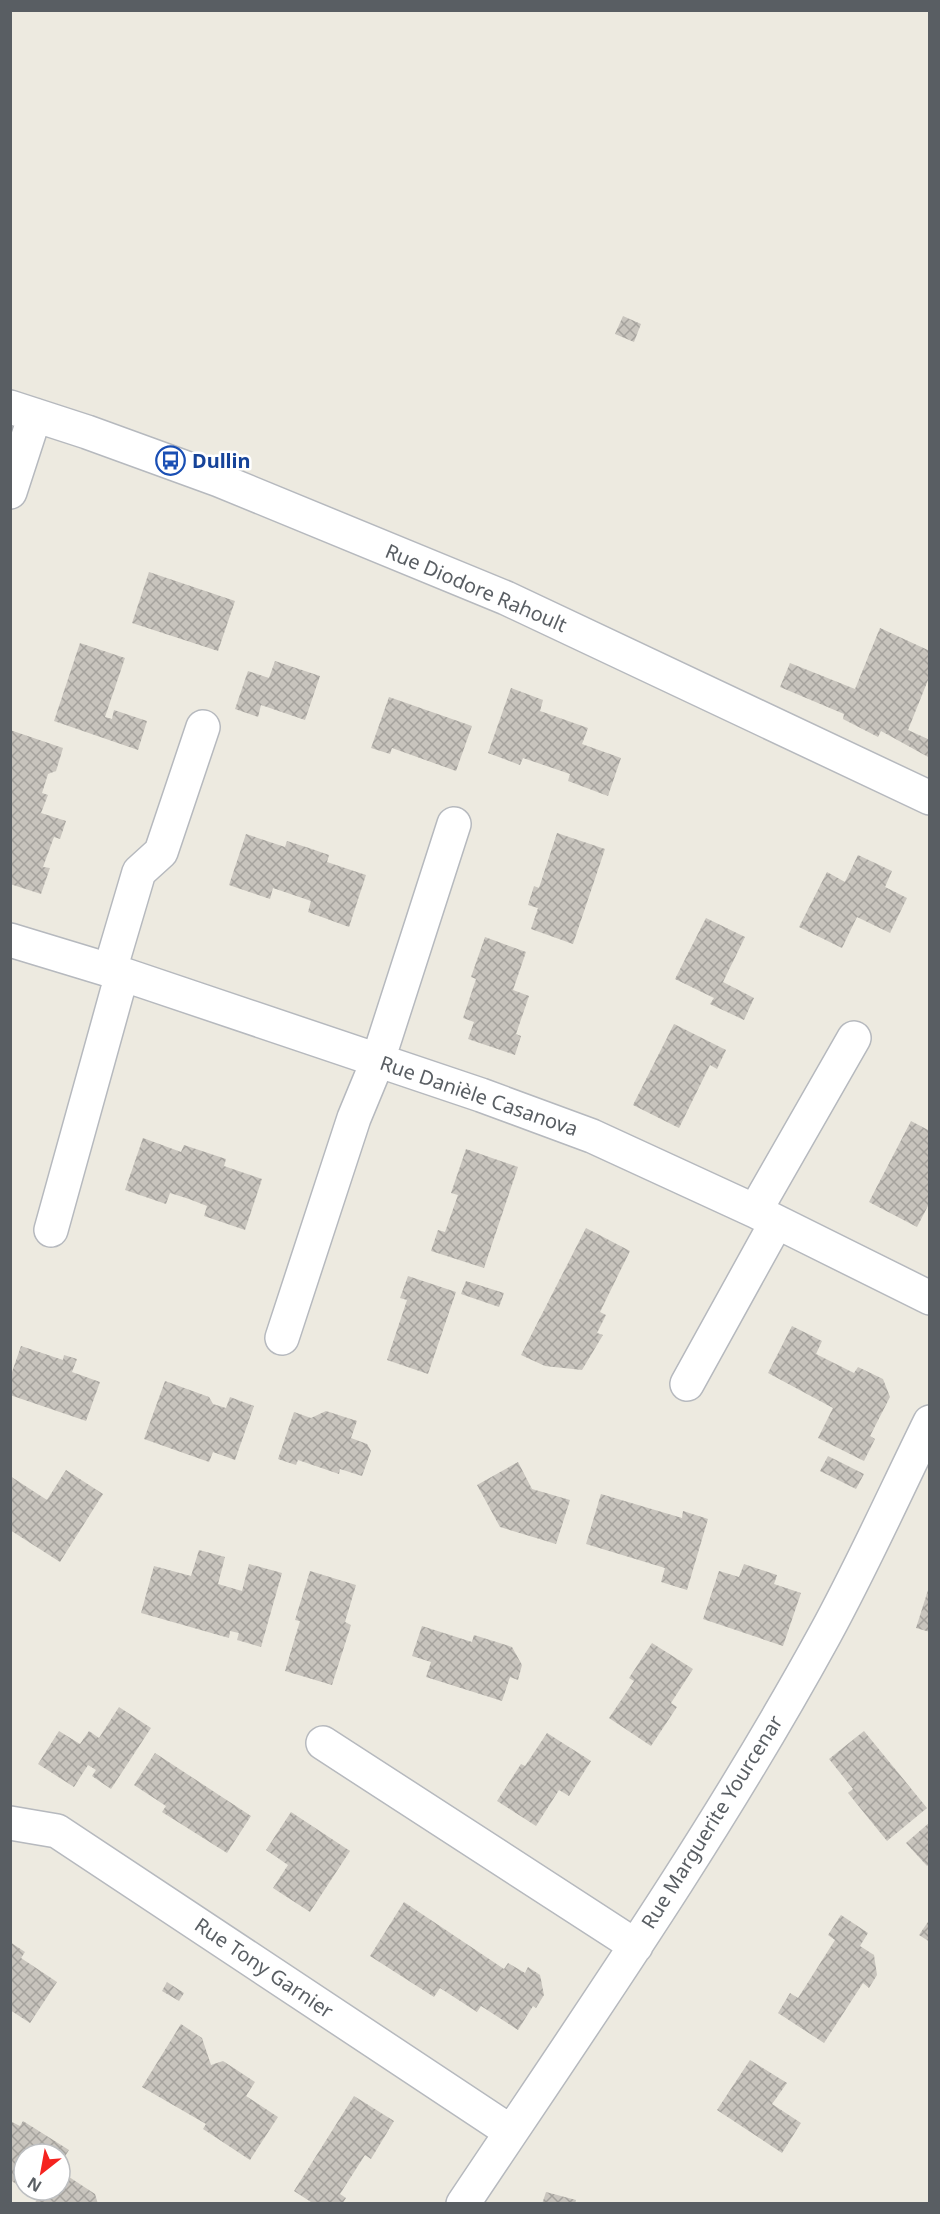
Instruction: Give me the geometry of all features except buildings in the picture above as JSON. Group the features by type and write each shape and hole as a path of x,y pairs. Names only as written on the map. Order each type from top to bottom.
{"street":[{"path":"10,492 23,411"},
{"name":"Rue Diodore Rahoult","path":"23,411 219,480 506,598 930,798"},
{"path":"51,1230 139,872 161,852 203,727"},
{"path":"282,1338 354,1118 378,1060 454,824"},
{"name":"Rue Danièle Casanova","path":"10,940 116,972 378,1060 592,1136 766,1217 930,1298"},
{"path":"687,1384 854,1038"},
{"name":"Rue Marguerite Yourcenar","path":"463,2204 636,1946 733,1792 825,1634 930,1422"},
{"path":"323,1743 636,1946"},
{"name":"Rue Tony Garnier","path":"10,1823 57,1831 511,2132"}],"place":[{"name":"Dullin","path":"171,461"}]}
